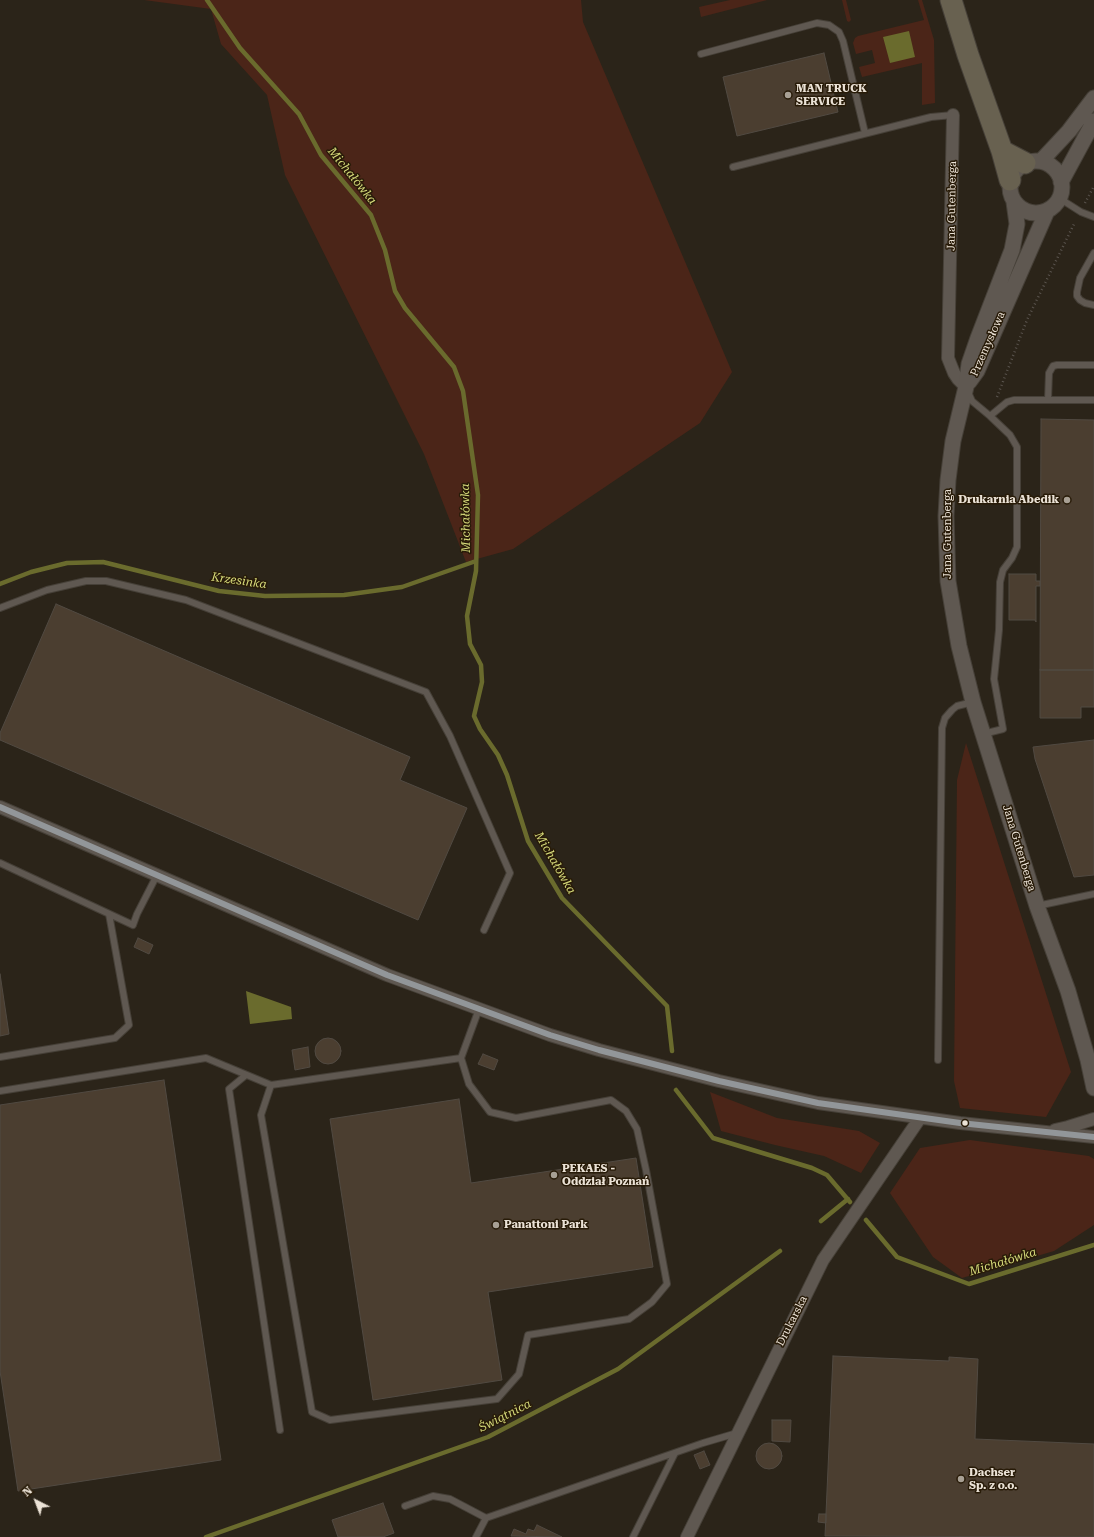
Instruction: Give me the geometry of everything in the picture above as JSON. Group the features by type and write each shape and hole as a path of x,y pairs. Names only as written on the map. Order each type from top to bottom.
{"highway":[{"path":"951,0 1002,151 1010,180"},
{"path":"1002,151 1033,162"}],"street":[{"path":"1033,162 1048,164 1054,169 1059,175 1062,190 1060,198 1054,205 1047,211 1038,213 1021,209 1014,202 1011,195 1010,180 1019,167 1033,162 1069,131 1094,98"},
{"name":"Jana Gutenberga","path":"953,115 948,358 954,373 966,387 956,422 950,459 946,516 948,581 954,622 973,702 1037,906 1068,991 1088,1060 1094,1088"},
{"path":"1061,182 1094,121"},
{"name":"Przemysłowa","path":"966,387 969,364 1012,250 1017,224 1014,202"},
{"name":"Przemysłowa","path":"966,387 978,371 988,344 1047,211"},
{"path":"0,807 387,975 550,1035 599,1050 743,1087 818,1103 920,1118 1094,1137"},
{"name":"Jana Gutenberga","path":"1068,991 1094,1042"},
{"name":"Drukarska","path":"686,1537 823,1260 920,1118"},
{"path":"1046,1131 1068,1127 1094,1119"}],"lane":[{"path":"701,54 818,22 829,25 839,32 844,41 865,133"},
{"path":"733,167 931,117 953,115"},
{"path":"1060,198 1081,212 1094,217"},
{"path":"1094,253 1080,278 1077,296 1085,303 1094,305"},
{"path":"1048,400 1049,372 1053,366 1094,365"},
{"path":"966,387 972,401 1010,435 1017,447 1017,546 1012,558 1003,570 1000,582 999,630 994,678 1003,729 983,734"},
{"path":"990,416 1006,402 1014,400 1094,400"},
{"path":"0,608 47,590 86,581 106,580 186,600 426,692 450,736 510,873 484,930"},
{"path":"938,1060 942,728 945,718 952,710 957,706 973,702"},
{"path":"0,863 133,925 157,874"},
{"path":"1037,906 1094,894"},
{"path":"0,1057 115,1038 129,1025 109,914"},
{"path":"271,1085 261,1115 312,1412 330,1420 498,1399 519,1374 528,1335 629,1319 652,1302 667,1284 637,1129 626,1111 612,1100 516,1118 490,1112 469,1084 461,1058 479,1009"},
{"path":"0,1090 206,1058 271,1085 461,1058"},
{"path":"246,1075 229,1089 280,1430"},
{"path":"476,1537 486,1518 737,1433"},
{"path":"633,1537 675,1453"},
{"path":"405,1506 433,1496 450,1499 486,1518"}],"path":[{"path":"1084,204 1094,186"},
{"path":"999,408 996,398 1027,320 1075,222"}],"shaded area":[{"path":"144,0 581,0 583,22 732,372 700,423 513,549 466,562 424,454 285,175 267,95 221,44 211,9"},
{"path":"730,0 767,0 701,17 699,7"},
{"path":"842,0 846,0 851,20 849,22 847,21"},
{"path":"918,0 922,0 934,40 935,103 922,105 922,63 862,77 859,67 875,63 872,50 856,54 853,43 855,38 858,36 924,20"},
{"path":"909,31 915,57 890,63 883,37"},
{"path":"966,743 1071,1072 1046,1117 960,1108 954,1081 957,780"},
{"path":"246,991 291,1007 292,1019 250,1024"},
{"path":"710,1092 777,1118 859,1131 880,1143 861,1173 824,1156 721,1131"},
{"path":"970,1140 1089,1156 1094,1159 1094,1225 1054,1251 962,1278 933,1257 890,1193 920,1148"}],"building":[{"path":"824,53 838,112 737,136 723,77"},
{"name":"Drukarnia Abedik","path":"1041,419 1094,420 1094,670 1040,670"},
{"path":"1009,574 1036,574 1036,581 1040,581 1040,586 1036,586 1036,622 1035,620 1009,620"},
{"path":"56,604 410,757 400,780 467,808 418,920 0,740 0,733"},
{"path":"1040,670 1094,670 1094,707 1081,707 1081,718 1040,718"},
{"path":"1094,740 1094,875 1074,877 1035,759 1033,747"},
{"path":"138,938 153,945 149,954 134,947"},
{"path":"0,974 9,1034 0,1036"},
{"path":"328,1038 337,1042 341,1051 337,1060 328,1064 319,1060 315,1051 319,1042"},
{"path":"308,1047 310,1067 295,1070 292,1050"},
{"path":"483,1054 498,1060 494,1070 478,1064"},
{"path":"164,1080 221,1460 18,1491 0,1371 0,1105"},
{"name":"Panattoni Park","path":"459,1099 471,1183 636,1158 653,1267 488,1292 502,1380 373,1400 330,1119"},
{"name":"Dachser Sp. z o.o.","path":"833,1356 949,1361 949,1357 978,1359 975,1439 1094,1444 1094,1537 825,1536"},
{"path":"772,1420 791,1420 790,1442 772,1441"},
{"path":"769,1443 778,1447 782,1456 778,1465 769,1469 760,1465 756,1456 760,1447"},
{"path":"704,1451 710,1465 700,1469 694,1455"},
{"path":"383,1503 394,1533 383,1537 338,1537 332,1520"},
{"path":"819,1514 826,1514 826,1523 818,1522"},
{"path":"537,1525 562,1537 511,1536 514,1529 526,1534 528,1529 534,1531"}],"waterway":[{"name":"Michałówka","path":"207,0 240,48 299,114 321,155 371,215 385,250 395,291 405,308 454,367 463,391 478,495 476,571 467,616 470,644 481,665 482,682 474,716 480,729 498,755 507,775 528,841 562,898 667,1006 672,1051"},
{"name":"Krzesinka","path":"0,584 31,572 67,563 103,562 219,591 265,596 344,595 402,587 476,561"},
{"name":"Michałówka","path":"676,1090 713,1138 812,1168 827,1175 850,1202"},
{"name":"Świątnica","path":"821,1221 848,1199"},
{"name":"Michałówka","path":"866,1220 897,1257 969,1284 1094,1245"},
{"name":"Świątnica","path":"206,1537 488,1437 618,1369 780,1251"}],"transit line":[{"path":"0,807 387,975 550,1035 599,1050 719,1081 818,1103 960,1123 1094,1137"}],"place":[{"name":"MAN TRUCK SERVICE","path":"788,95"},
{"name":"Drukarnia Abedik","path":"1067,500"},
{"name":"PEKAES - Oddział Poznań","path":"554,1175"},
{"name":"Panattoni Park","path":"496,1225"},
{"name":"Dachser Sp. z o.o.","path":"961,1479"}]}
